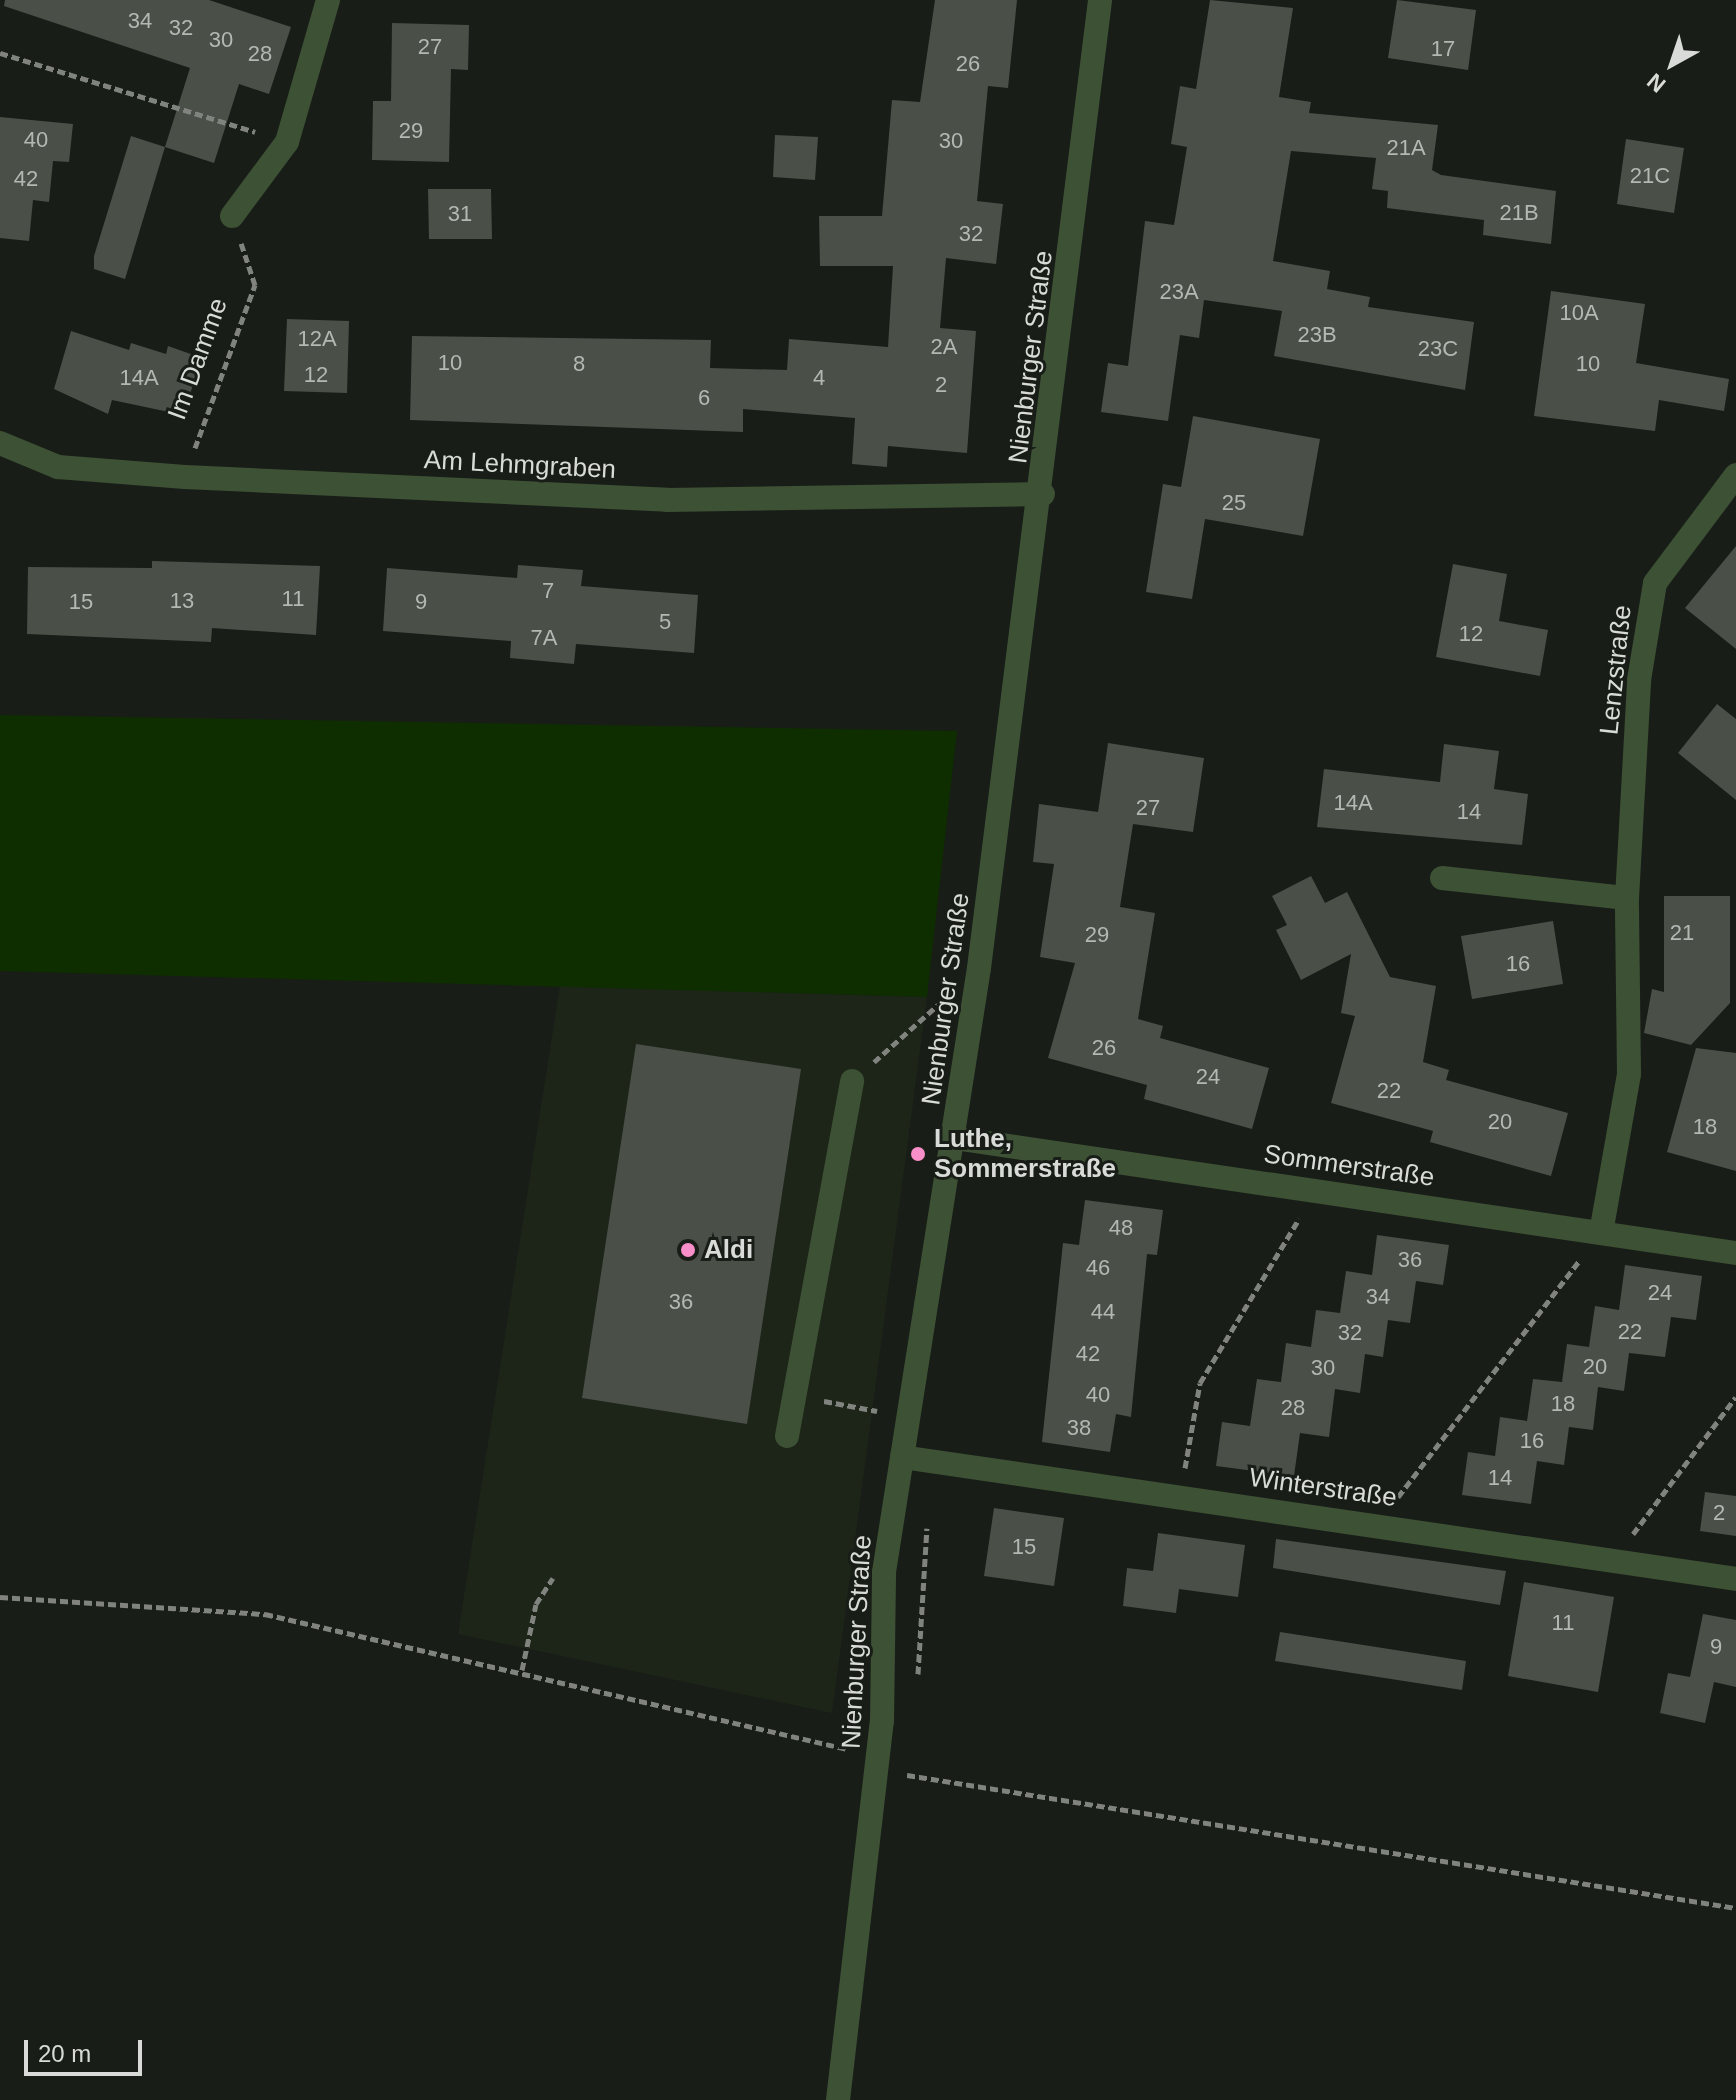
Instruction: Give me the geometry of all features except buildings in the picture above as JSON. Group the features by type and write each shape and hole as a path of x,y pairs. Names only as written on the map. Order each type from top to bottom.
{"street":[{"path":"232,216 287,142 328,0"},
{"name":"Nienburger Straße","path":"838,2100 878,1757 884,1572 979,968 1043,494 1100,0"},
{"name":"Am Lehmgraben","path":"0,443 58,467 185,477 667,500 1043,494"},
{"name":"Lenzstraße","path":"1601,1233 1629,1074 1627,898 1639,680 1655,583 1736,475"},
{"path":"1442,878 1627,898"},
{"path":"787,1436 852,1081"},
{"name":"Sommerstraße","path":"954,1138 1736,1253"},
{"name":"Winterstraße","path":"902,1457 1377,1524 1736,1579"}],"path":[{"path":"0,53 287,142"},
{"name":"Im Damme","path":"185,477 255,285 232,216"},
{"path":"852,1081 979,968"},
{"path":"1180,1497 1200,1383 1317,1189"},
{"path":"1377,1524 1601,1233"},
{"path":"794,1395 910,1417"},
{"path":"1613,1560 1736,1397"},
{"path":"522,1670 536,1604 553,1578"},
{"path":"0,1597 265,1614 522,1670 878,1757 911,1777 1736,1908"}],"shaded area":[{"path":"560,986 927,997 832,1713 458,1634"}],"green space":[{"path":"0,715 957,731 927,997 0,971"}],"place":[{"name":"Luthe, Sommerstraße","path":"918,1154"},
{"name":"Aldi","path":"688,1250"}]}
